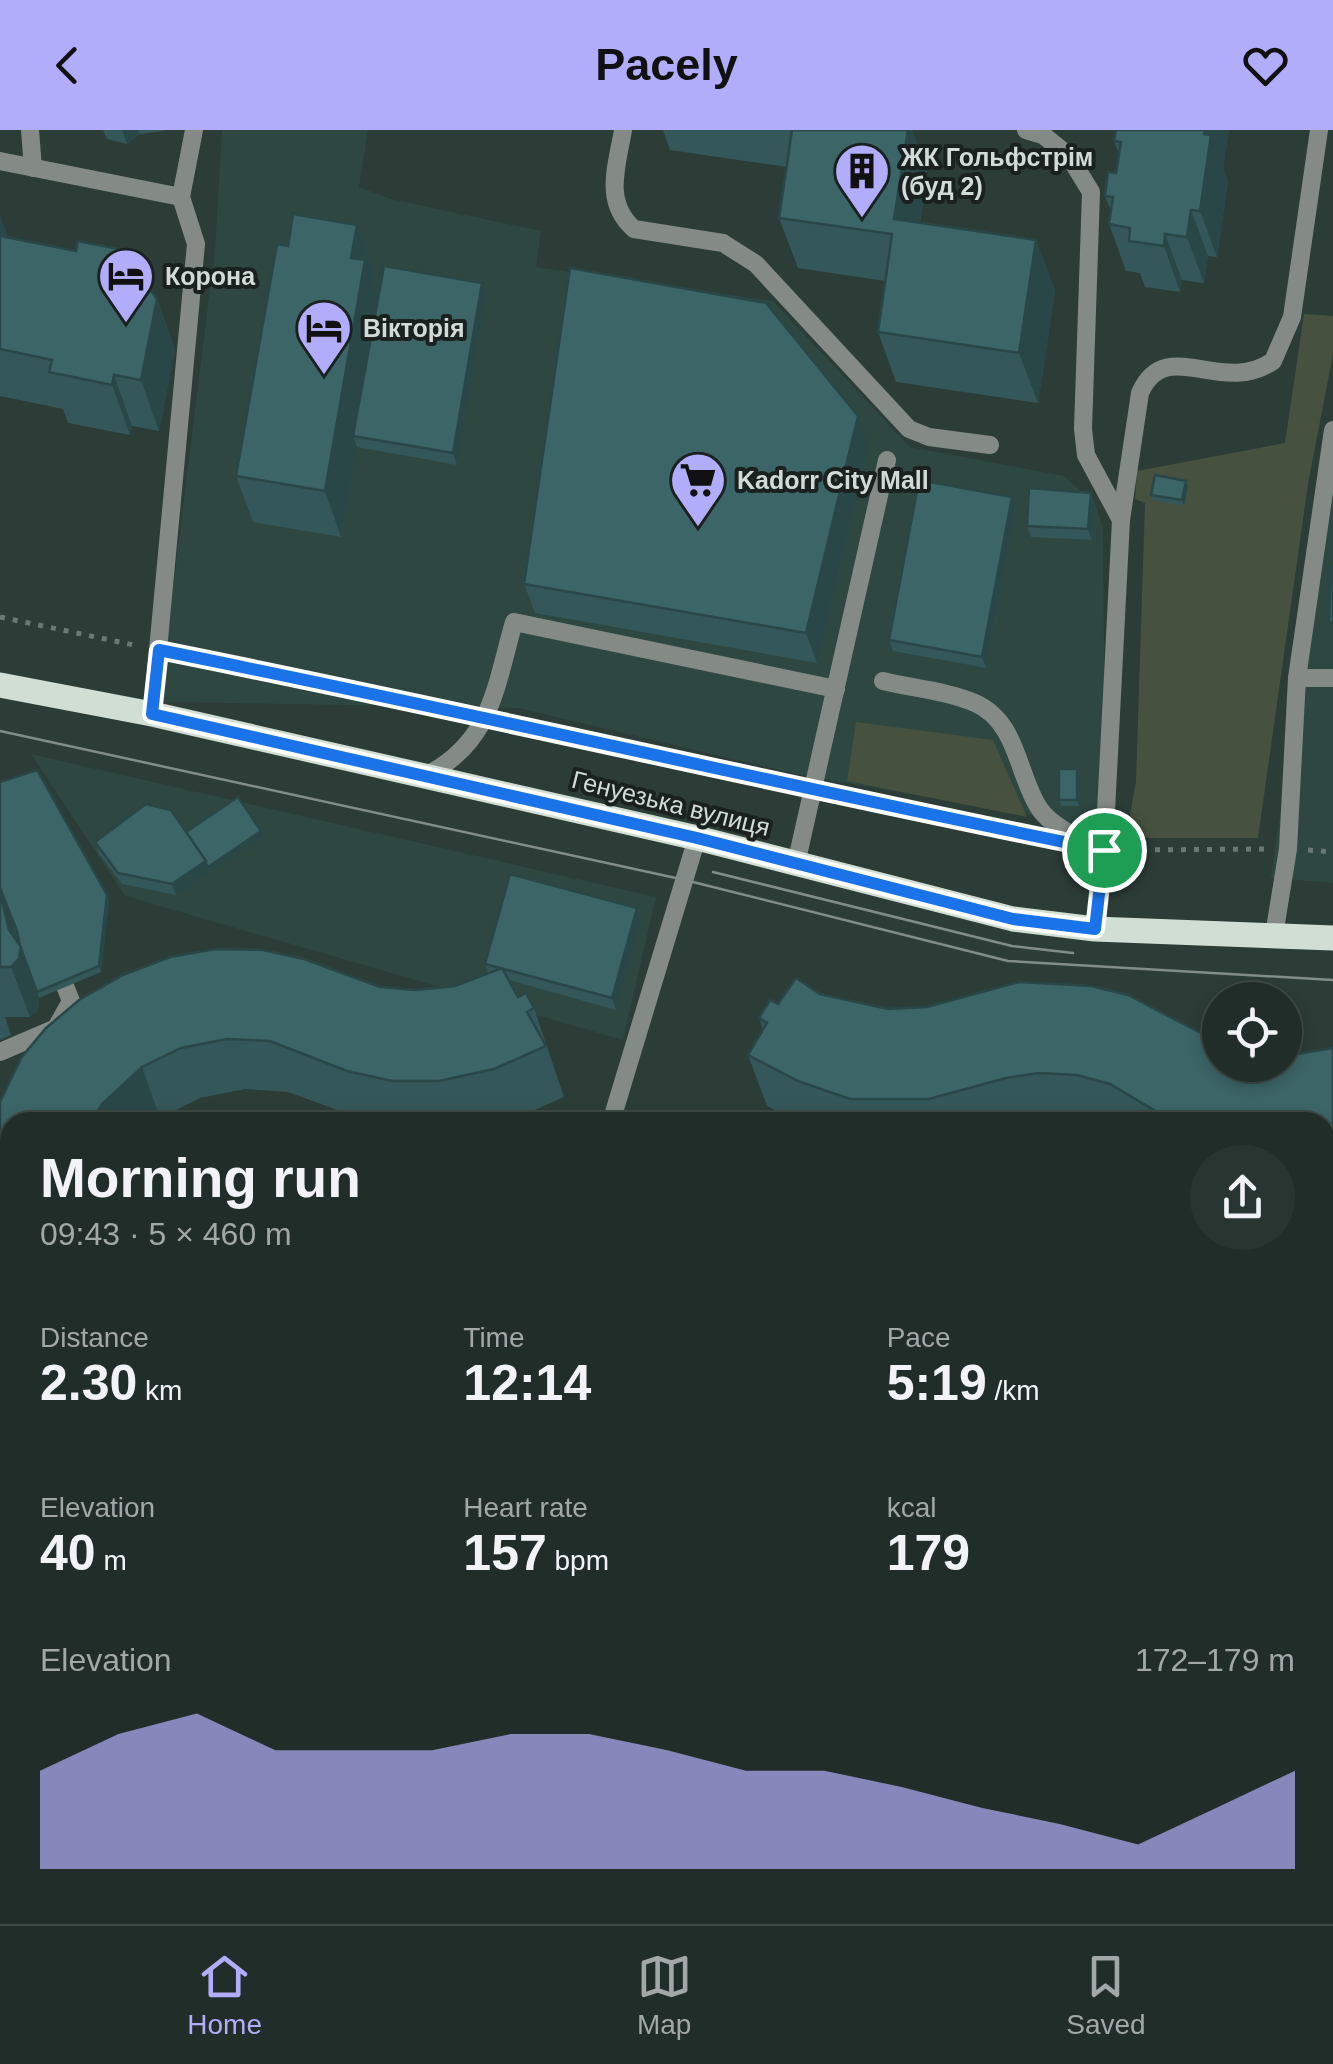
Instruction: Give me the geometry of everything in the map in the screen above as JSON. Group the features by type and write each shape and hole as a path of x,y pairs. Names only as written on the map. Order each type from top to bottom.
{"main road":[{"name":"Генуезька вулиця","path":"0,685 152,714 697,838 1013,919 1095,929 1333,938"}],"lane":[{"path":"30,130 33,168"},
{"path":"152,714 196,244 181,197 194,130"},
{"path":"623,130 613,191 622,219 634,230 734,247 756,264 909,428 929,437 990,445"},
{"path":"1026,130 1042,135 1069,156 1091,192 1083,430 1086,455 1094,475 1122,520"},
{"path":"1095,929 1104,850 1122,520 1136,410 1147,378 1173,365 1242,376 1256,373 1273,362 1284,344 1292,317 1320,130"},
{"path":"0,161 181,197"},
{"path":"1274,936 1288,849 1297,678 1333,430"},
{"path":"796,864 887,460"},
{"path":"424,776 464,751 486,716 514,622 836,689"},
{"path":"1297,678 1333,678"},
{"path":"883,681 975,703 990,714 1005,728 1040,809 1054,824 1104,850"},
{"path":"614,1112 697,838"},
{"path":"0,1052 56,1028 71,1001 49,946"}],"path":[{"path":"0,617 486,716 812,792 1046,839"},
{"path":"1104,850 1333,852"}],"shaded area":[{"path":"222,130 368,130 359,187 391,199 541,231 536,267 773,301 910,447 1064,476 1095,504 1103,527 1105,767 1099,827 796,774 518,708 159,702 215,248"},
{"path":"1333,443 1333,883 1271,878"},
{"path":"31,754 656,897 623,1040 125,896"}],"green space":[{"path":"1304,314 1333,316 1333,354 1308,484 1258,838 1126,838 1136,781 1145,503 1135,499 1137,471 1285,443"},
{"path":"856,722 993,740 1027,817 847,781"}],"building":[{"path":"792,130 908,130 894,219 1036,240 1019,353 878,332 892,234 779,218"},
{"path":"1116,130 1205,130 1204,134 1211,135 1200,211 1191,210 1187,237 1165,234 1164,246 1129,241 1130,228 1109,224 1113,197 1105,196 1108,172 1116,173 1121,142 1114,141"},
{"name":"Вікторія","path":"293,214 357,225 351,258 365,260 325,491 236,476 277,244 288,246"},
{"path":"0,236 76,251 78,241 134,252 132,262 157,299 141,380 114,375 112,385 49,372 52,360 0,349"},
{"path":"384,266 482,283 453,453 353,436"},
{"name":"Kadorr City Mall","path":"570,268 766,303 858,416 806,633 524,584"},
{"path":"1155,475 1186,481 1182,500 1151,495"},
{"path":"919,480 1012,497 982,657 889,640"},
{"path":"1029,488 1091,493 1088,529 1027,526"},
{"path":"1331,567 1333,622 1329,622"},
{"path":"1059,769 1077,769 1077,800 1059,800"},
{"path":"37,770 107,895 99,966 37,992 0,888 0,782"},
{"path":"238,797 261,831 208,867 186,832"},
{"path":"146,804 171,810 206,861 172,884 118,873 95,842"},
{"path":"510,874 637,908 612,998 485,964"},
{"path":"0,892 9,930 21,947 19,959 11,967 0,967"},
{"path":"216,949 263,950 304,959 380,987 416,990 455,986 502,968 518,997 526,993 534,1008 527,1012 546,1046 494,1069 439,1081 392,1081 347,1071 270,1041 227,1039 181,1048 142,1067 97,1112 0,1112 0,1102 21,1058 46,1028 79,1000 123,975 170,957"},
{"path":"796,978 820,994 888,1009 927,1007 1019,982 1091,986 1128,995 1202,1034 1202,1082 1302,1082 1302,1053 1333,1048 1333,1112 1157,1112 1110,1084 1077,1075 1039,1073 929,1099 850,1099 798,1081 748,1055 767,1023 759,1018 770,1000 778,1004"}],"tram line":[{"path":"0,731 685,880 1008,961 1333,980"},
{"path":"713,872 1012,946 1073,953"}],"place":[{"name":"ЖК Гольфстрім (буд 2)","path":"862,220"},
{"name":"Корона","path":"126,325"},
{"name":"Вікторія","path":"324,377"},
{"name":"Kadorr City Mall","path":"698,529"}],"route":[{"path":"159,650 486,716 812,792 1104,850 1095,929 1013,919 697,838 152,714 159,650"}]}
